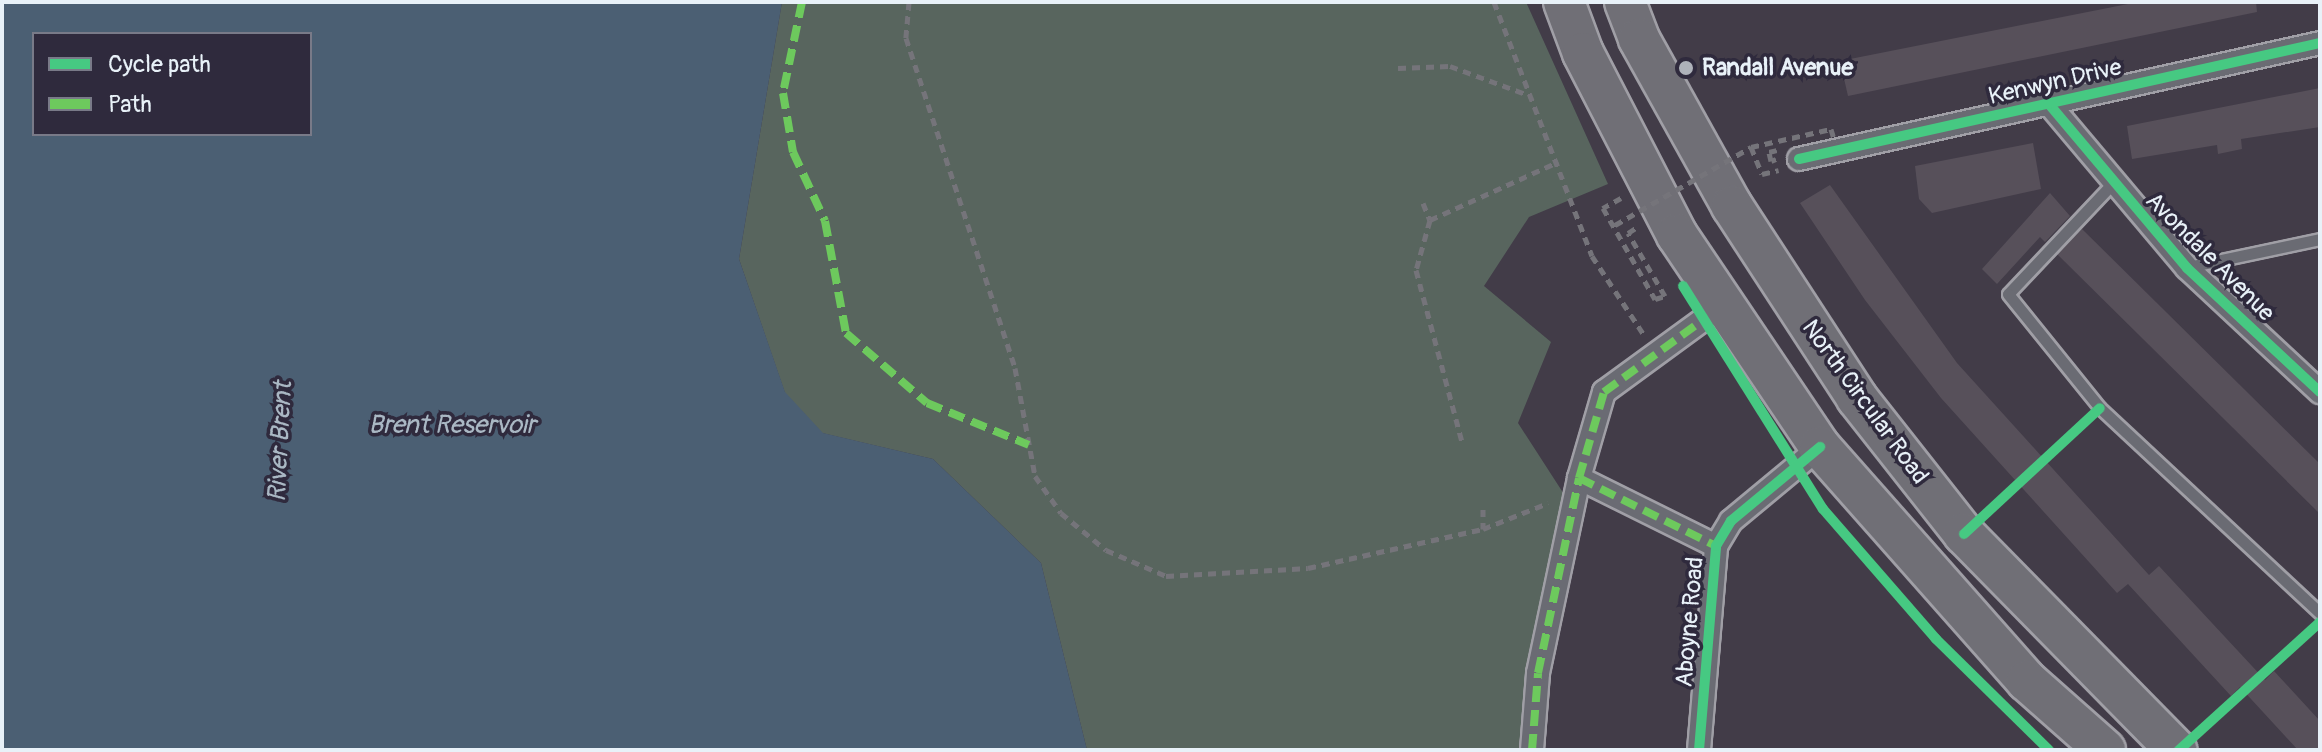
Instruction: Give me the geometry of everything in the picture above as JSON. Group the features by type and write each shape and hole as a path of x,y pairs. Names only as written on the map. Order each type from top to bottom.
{"highway":[{"path":"1564,2 1583,53 1677,235 1820,447 2027,681 2105,750"},
{"name":"North Circular Road","path":"1625,2 1639,39 1732,206 1857,398 1964,534 2176,750"}],"street":[{"name":"Kenwyn Drive","path":"1790,164 2320,43"},
{"name":"Avondale Avenue","path":"2049,104 2112,184 2187,268 2320,392"},
{"path":"1532,750 1538,673 1579,478 1604,392 1704,319"},
{"name":"Aboyne Road","path":"1699,750 1716,546 1731,521 1820,447"},
{"path":"1579,478 1716,546"}],"lane":[{"path":"2112,184 2008,294 2100,408 2320,613"},
{"path":"2187,268 2320,239"}],"path":[{"path":"909,2 906,38 1015,368 1035,476 1061,513 1106,550 1166,576 1308,568 1483,529 1554,501 1579,478"},
{"path":"1494,2 1592,256 1657,353"},
{"path":"1398,68 1450,66 1531,96"},
{"path":"1615,225 1751,147 1831,129 1835,142"},
{"path":"1751,147 1762,174 1790,164"},
{"path":"1430,220 1558,162"},
{"path":"1623,196 1603,208 1655,299 1665,296 1628,233 1636,228 1674,292"},
{"path":"1423,203 1430,220 1416,270 1463,445"},
{"path":"1483,509 1483,529"}],"shaded area":[{"path":"782,2 1526,2 1608,184 1529,217 1484,286 1551,342 1518,423 1582,522 1551,659 1544,750 1087,750 1041,563 933,459 822,433 785,393 739,259"}],"water":[{"name":"Brent Reservoir","path":"2,2 782,2 739,259 785,392 823,433 933,459 1041,563 1087,750 2,750"}],"building":[{"path":"2138,2 2256,2 2257,12 1848,96 1840,61"},
{"path":"2320,88 2320,127 2241,139 2242,149 2218,154 2217,145 2132,159 2127,126"},
{"path":"2033,143 2041,189 1932,213 1919,199 1915,166"},
{"path":"1830,185 1957,363 2149,575 2159,566 2265,680 2274,671 2320,721 2320,750 2298,750 2240,687 2231,696 2128,584 2117,593 1941,398 1865,300 1800,203"},
{"path":"2050,193 2070,216 2045,242 2040,237 1997,284 1982,269"},
{"path":"2082,229 2320,464 2320,514 2057,254"}],"marked path":[{"path":"802,2 783,93 793,152 825,221 846,333 927,403 1029,445"},
{"path":"1579,478 1604,392 1704,319"},
{"path":"1532,750 1538,673 1579,478 1716,546"}],"cycle path":[{"path":"1799,159 2320,43"},
{"path":"2049,104 2187,268 2320,392"},
{"path":"1683,286 1823,509 1936,639 2049,750"},
{"path":"1964,534 2100,408"},
{"path":"1699,750 1716,546 1731,521 1820,447"},
{"path":"2179,750 2320,622"}],"place":[{"name":"Randall Avenue","path":"1686,68"}],"water label":[{"name":"River Brent","path":"281,442"}]}
